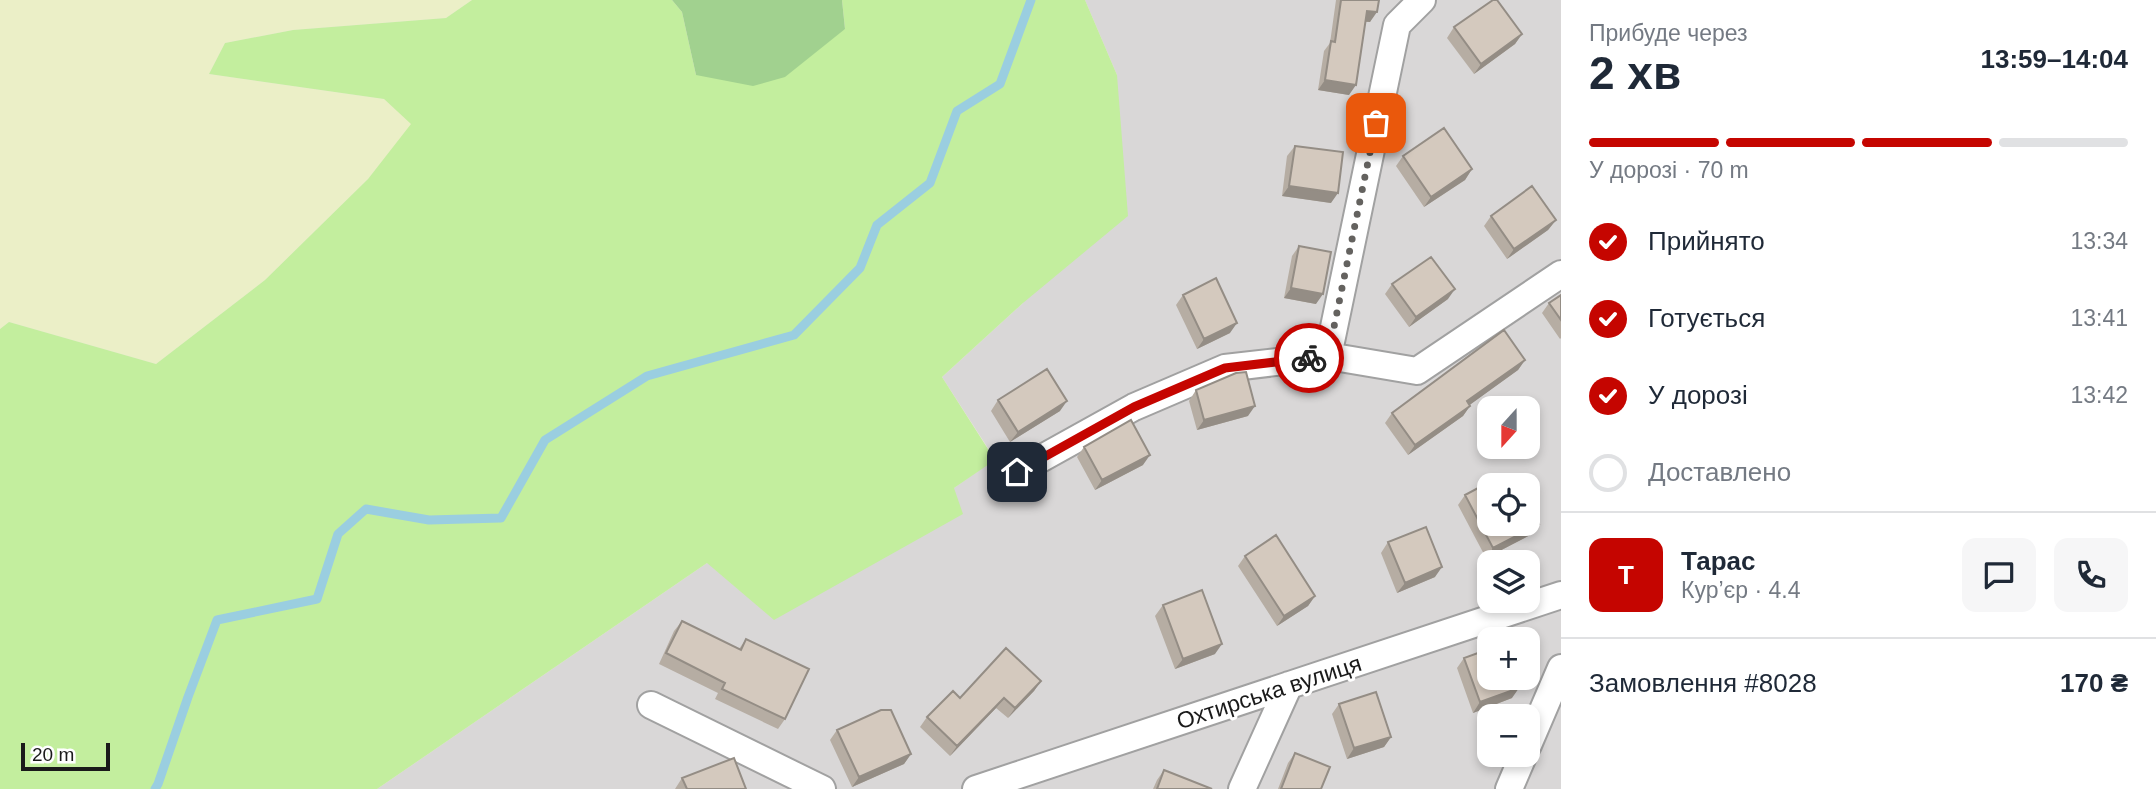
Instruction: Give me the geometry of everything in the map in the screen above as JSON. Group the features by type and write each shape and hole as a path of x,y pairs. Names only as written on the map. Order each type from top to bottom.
{"street":[{"path":"1328,356 1397,24 1422,0"},
{"path":"1017,472 1134,407 1225,368 1328,356 1417,371 1561,274"},
{"name":"Охтирська вулиця","path":"976,789 1561,595"},
{"path":"1540,717 1561,668"},
{"path":"1242,789 1289,685"},
{"path":"652,705 822,789"},
{"path":"1509,789 1518,767"}],"shaded area":[{"path":"1085,0 1561,0 1561,789 377,789 707,563 954,488 995,459 942,377 1023,303 1117,75"}],"green space":[{"path":"0,0 472,0 446,18 293,30 225,43 209,74 384,99 412,124 368,179 265,280 156,364 9,322 0,329"},
{"path":"472,0 672,0 682,12 696,75 845,29 842,0 1085,0 1117,75 1128,216 1023,303 942,377 995,460 954,488 963,514 774,620 707,563 377,789 0,789 0,329 9,322 156,364 265,280 368,179 411,124 384,99 209,74 225,43 293,30 446,18"},
{"path":"672,0 842,0 845,29 785,77 753,86 696,75 682,12"}],"building":[{"path":"1341,0 1379,0 1377,12 1367,11 1356,85 1325,80 1331,41 1335,42"},
{"path":"1493,0 1497,0 1522,34 1481,64 1454,27"},
{"path":"1444,128 1472,169 1431,197 1403,156"},
{"path":"1295,146 1343,152 1338,193 1289,186"},
{"path":"1532,186 1556,220 1514,249 1491,216"},
{"path":"1299,246 1331,252 1323,294 1291,288"},
{"path":"1431,257 1455,289 1416,317 1392,284"},
{"path":"1216,278 1237,323 1204,339 1183,295"},
{"path":"1561,295 1561,320 1549,303"},
{"path":"1504,330 1525,360 1467,401 1470,406 1415,445 1392,413"},
{"path":"1047,369 1067,401 1018,432 998,400"},
{"path":"1246,372 1255,406 1204,420 1196,390 1236,373"},
{"path":"1131,420 1150,455 1102,480 1084,447"},
{"path":"1477,489 1477,518 1465,495"},
{"path":"1426,527 1442,567 1405,583 1388,542"},
{"path":"1276,535 1315,596 1284,616 1245,556"},
{"path":"1487,536 1516,536 1493,548"},
{"path":"1202,590 1222,644 1183,659 1163,605"},
{"path":"682,621 741,650 746,639 809,669 785,719 722,689 725,683 666,653"},
{"path":"1006,648 1041,681 1015,708 1004,698 957,746 927,717 953,691 960,698"},
{"path":"1477,653 1477,690 1513,690 1480,702 1464,658"},
{"path":"1376,692 1391,737 1354,748 1339,704"},
{"path":"881,710 891,710 911,754 859,777 837,730"},
{"path":"1295,753 1330,767 1321,789 1281,789"},
{"path":"734,758 746,789 687,789 682,778"},
{"path":"1164,770 1212,789 1157,789"}],"waterway":[{"path":"155,789 217,620 317,599 338,534 366,509 429,520 501,518 545,440 647,376 794,335 860,268 877,225 930,183 957,111 1000,84 1031,0"}],"way so far":[{"path":"1309,358 1328,356 1376,123"}],"route":[{"path":"1017,472 1134,407 1225,368 1309,358"}]}
